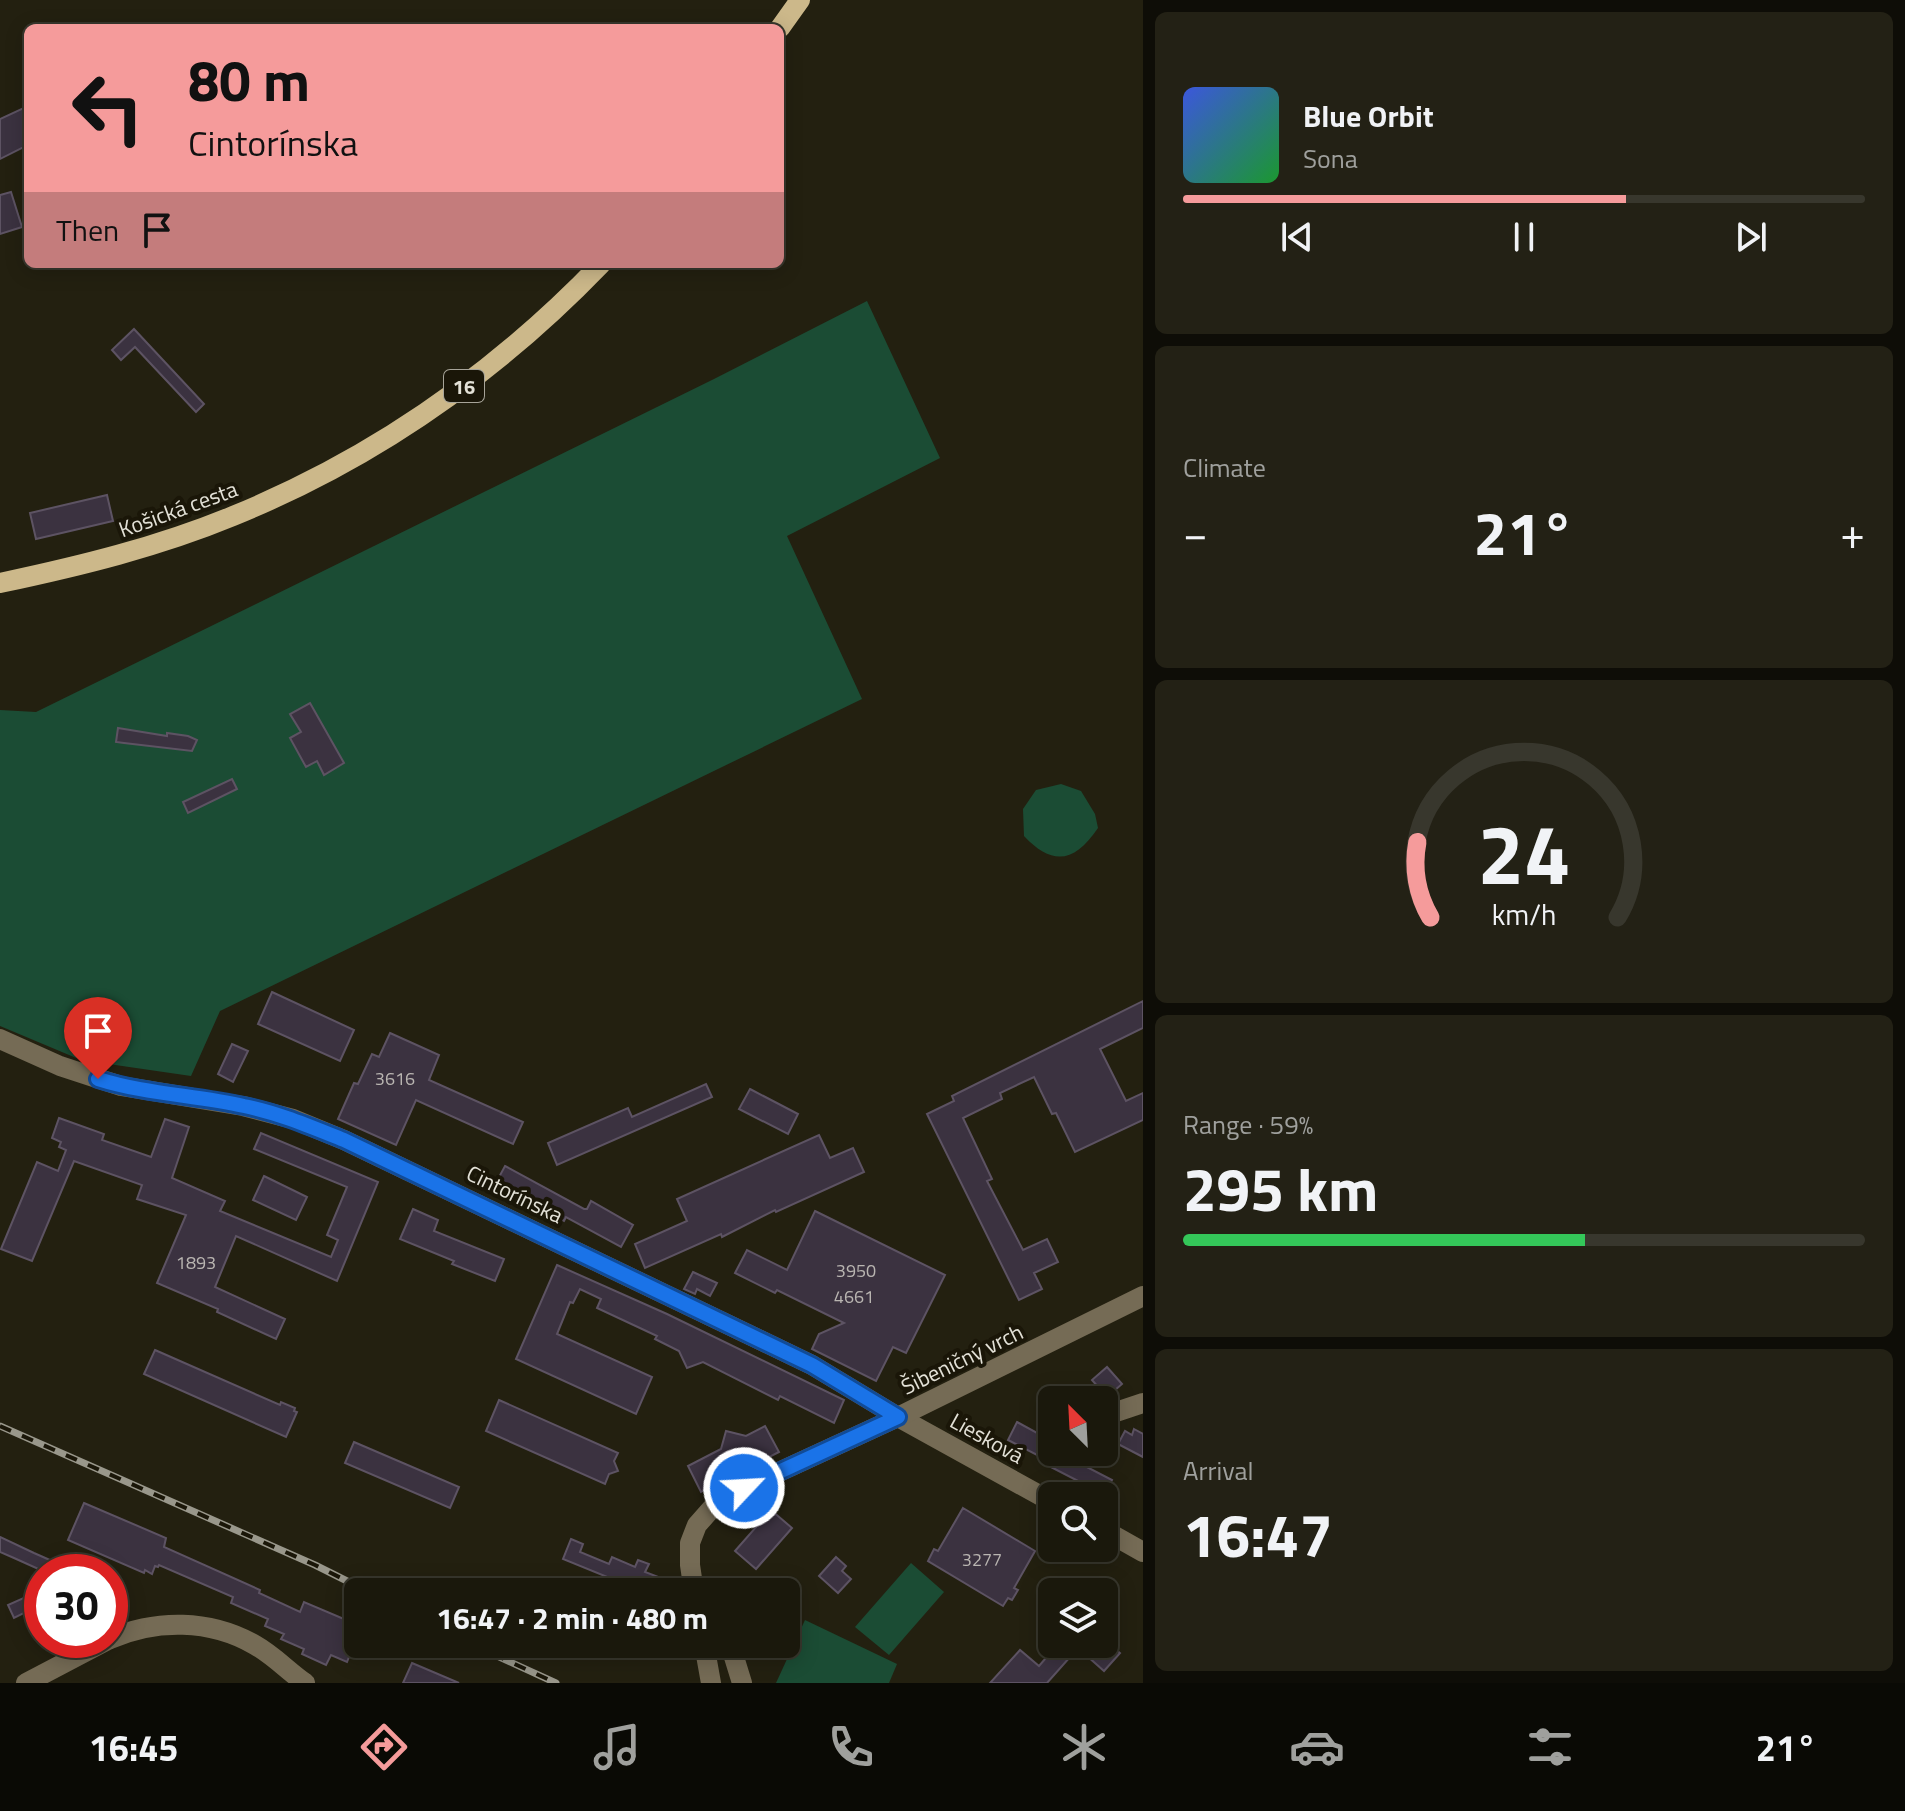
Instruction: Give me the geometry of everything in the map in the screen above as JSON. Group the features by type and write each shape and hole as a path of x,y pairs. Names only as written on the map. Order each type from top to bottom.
{"main road":[{"path":"783,24 800,0"},
{"name":"Košická cesta","path":"0,583 90,563 193,531 261,504 363,452 442,403 480,375 558,309 597,268"}],"street":[{"name":"Cintorínska","path":"0,1039 60,1066 121,1086 243,1106 293,1119 344,1140 812,1365 898,1417"},
{"name":"Šibeničný vrch","path":"692,1578 690,1543 697,1525 712,1508 744,1488 898,1417 1143,1296"},
{"path":"1118,1411 1143,1403"},
{"name":"Liesková","path":"898,1417 1038,1494"},
{"path":"1118,1538 1143,1552"},
{"path":"128,1631 176,1623 231,1634 254,1644 305,1683"},
{"path":"26,1683 74,1658"},
{"path":"707,1658 711,1683"},
{"path":"734,1658 742,1683"}],"green space":[{"path":"867,301 940,458 787,536 862,699 220,1011 191,1076 81,1060 0,1026 0,710 36,712"},
{"path":"1061,784 1081,791 1095,814 1098,828 1072,854 1054,856 1045,853 1024,836 1023,809 1036,790"},
{"path":"911,1563 944,1592 889,1655 855,1627"},
{"path":"805,1620 897,1664 889,1683 776,1683 788,1658 800,1658 800,1631"}],"building":[{"path":"24,108 24,147 0,159 0,119"},
{"path":"11,192 22,227 0,234 0,195"},
{"path":"134,329 204,404 196,412 135,347 121,360 112,350"},
{"path":"107,495 113,521 36,539 30,513"},
{"path":"310,703 344,763 324,775 317,761 306,767 290,738 301,732 290,714"},
{"path":"118,728 188,736 197,740 192,751 116,742"},
{"path":"232,779 237,789 188,813 183,802"},
{"path":"272,992 354,1030 340,1061 258,1024"},
{"path":"1143,1001 1143,1028 1100,1049 1126,1101 1143,1093 1143,1120 1075,1152 1034,1077 1000,1093 1002,1099 963,1118 992,1179 987,1181 1023,1250 1047,1239 1058,1262 1034,1273 1042,1289 1019,1300 927,1114 954,1101 952,1096"},
{"path":"390,1033 439,1055 429,1080 523,1122 513,1144 416,1100 396,1145 338,1119 354,1083 358,1084 372,1054 379,1057"},
{"path":"232,1044 248,1051 233,1082 218,1074"},
{"path":"706,1084 712,1097 557,1165 548,1143 628,1108 632,1117"},
{"path":"750,1089 798,1114 788,1134 739,1109"},
{"path":"59,1118 104,1134 102,1140 151,1157 165,1119 189,1127 172,1178 225,1201 220,1211 331,1257 338,1240 327,1235 347,1187 254,1149 261,1133 378,1182 337,1281 236,1236 215,1287 285,1319 276,1339 217,1312 218,1309 157,1283 186,1215 137,1199 142,1185 74,1161 32,1261 1,1249 37,1162 58,1171 66,1150 59,1147 61,1142 52,1138"},
{"path":"819,1135 830,1158 853,1148 864,1172 775,1210 722,1237 721,1234 645,1268 635,1244 687,1221 677,1199"},
{"path":"505,1166 584,1209 591,1201 633,1225 621,1247 566,1217 564,1221 511,1193 508,1198 492,1190"},
{"path":"264,1176 307,1197 296,1220 253,1200"},
{"path":"413,1209 438,1220 434,1231 504,1259 495,1281 400,1239"},
{"path":"815,1211 945,1275 906,1353 893,1347 876,1381 812,1349 819,1334 844,1323 735,1273 747,1250 787,1270"},
{"path":"557,1265 667,1314 844,1400 834,1423 780,1396 778,1400 703,1362 687,1368 679,1351 655,1339 657,1336 597,1308 601,1299 580,1289 573,1303 570,1302 557,1334 652,1377 636,1414 516,1359"},
{"path":"693,1272 717,1283 710,1296 697,1289 695,1294 684,1289"},
{"path":"155,1350 280,1405 281,1402 295,1408 297,1412 286,1437 144,1374"},
{"path":"1107,1367 1122,1384 1118,1387 1097,1386 1092,1380"},
{"path":"499,1400 618,1453 614,1461 618,1471 609,1474 605,1484 486,1431"},
{"path":"1017,1422 1038,1433 1038,1455 1008,1440"},
{"path":"765,1426 779,1452 701,1492 688,1466 721,1449 726,1431 746,1436"},
{"path":"1134,1429 1143,1434 1143,1457 1118,1444 1125,1431 1132,1435"},
{"path":"354,1442 459,1487 450,1508 345,1463"},
{"path":"1049,1466 1085,1466 1112,1480 1080,1482"},
{"path":"84,1503 166,1538 164,1547 260,1590 259,1593 300,1612 304,1602 344,1619 344,1658 349,1658 347,1662 331,1655 326,1665 302,1654 304,1649 281,1639 284,1634 265,1626 268,1619 231,1603 233,1597 159,1565 155,1566 152,1574 145,1570 144,1573 128,1566 128,1554 100,1554 68,1540"},
{"path":"963,1508 1035,1551 1014,1588 1018,1590 1012,1600 1008,1598 1003,1606 928,1561 934,1549 938,1551"},
{"path":"771,1510 792,1528 756,1569 735,1551"},
{"path":"0,1537 37,1554 24,1554 24,1563 0,1552"},
{"path":"571,1539 583,1544 580,1552 609,1564 612,1557 635,1567 638,1560 649,1564 645,1572 661,1578 610,1578 563,1559"},
{"path":"836,1557 846,1566 842,1571 851,1579 838,1593 819,1576"},
{"path":"24,1598 24,1613 14,1618 8,1605"},
{"path":"1020,1650 1039,1666 1046,1658 1069,1658 1047,1683 990,1683"},
{"path":"1089,1658 1116,1658 1104,1671"},
{"path":"412,1663 459,1683 403,1683"}],"railway":[{"path":"0,1426 344,1580"},
{"path":"502,1658 556,1683"}],"route":[{"path":"98,1079 121,1086 243,1106 293,1119 344,1140 812,1365 898,1417 744,1488"}]}
